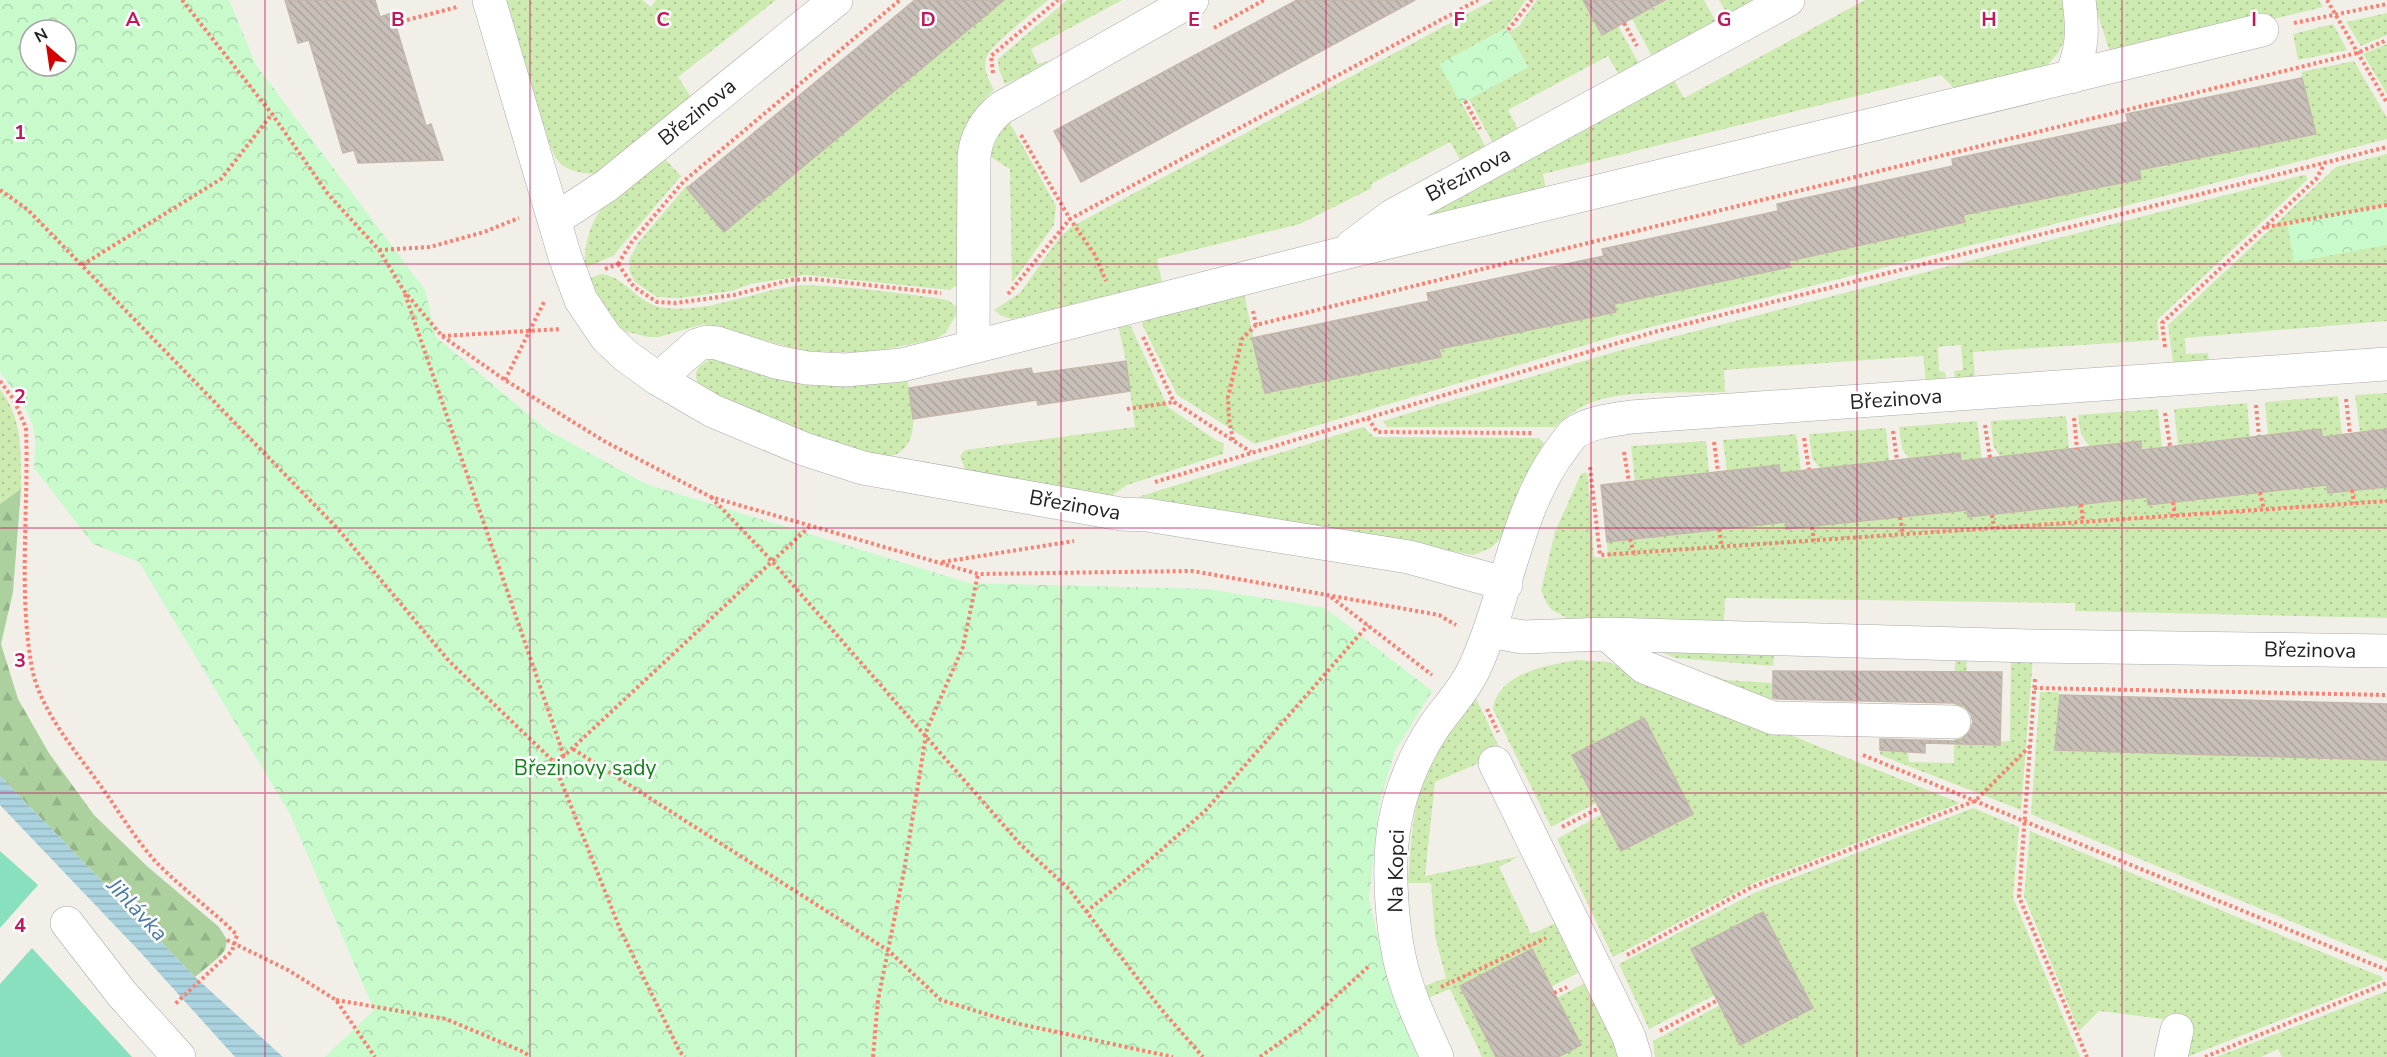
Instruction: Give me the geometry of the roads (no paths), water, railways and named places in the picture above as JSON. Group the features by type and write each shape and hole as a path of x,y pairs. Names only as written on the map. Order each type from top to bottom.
{"street":[{"name":"Březinova","path":"554,220 606,186 836,0"},
{"path":"973,346 974,157 979,134 986,122 1001,108 1192,0"},
{"name":"Březinova","path":"1344,253 1392,216 1788,0"},
{"path":"2071,77 2080,53 2083,26 2079,0"},
{"name":"Březinova","path":"475,3 581,300 606,337 626,356 658,379 713,411 804,448 863,468 1121,514 1147,515 1409,557 1506,584"},
{"name":"Březinova","path":"658,379 697,345 707,342 717,343 776,362 807,368 844,370 902,365 1344,253 2262,30"},
{"name":"Březinova","path":"2387,364 1631,417 1603,421 1581,445 1554,458 1533,498 1488,636 1607,634 2030,646 2387,651"},
{"path":"1607,634 1644,667 1773,718 1954,722"},
{"name":"Na Kopci","path":"1437,1057 1417,1013 1399,956 1393,905 1392,843 1407,776 1434,727 1471,699 1473,672 1488,636"},
{"path":"1497,748 1633,1051"},
{"path":"67,923 122,994 179,1057"}],"water":[{"path":"0,776 195,977 283,1057 235,1057 142,954 0,805"}],"park label":[{"name":"Březinovy sady","path":"585,768"}],"water label":[{"name":"Jihlávka","path":"138,909"}]}
